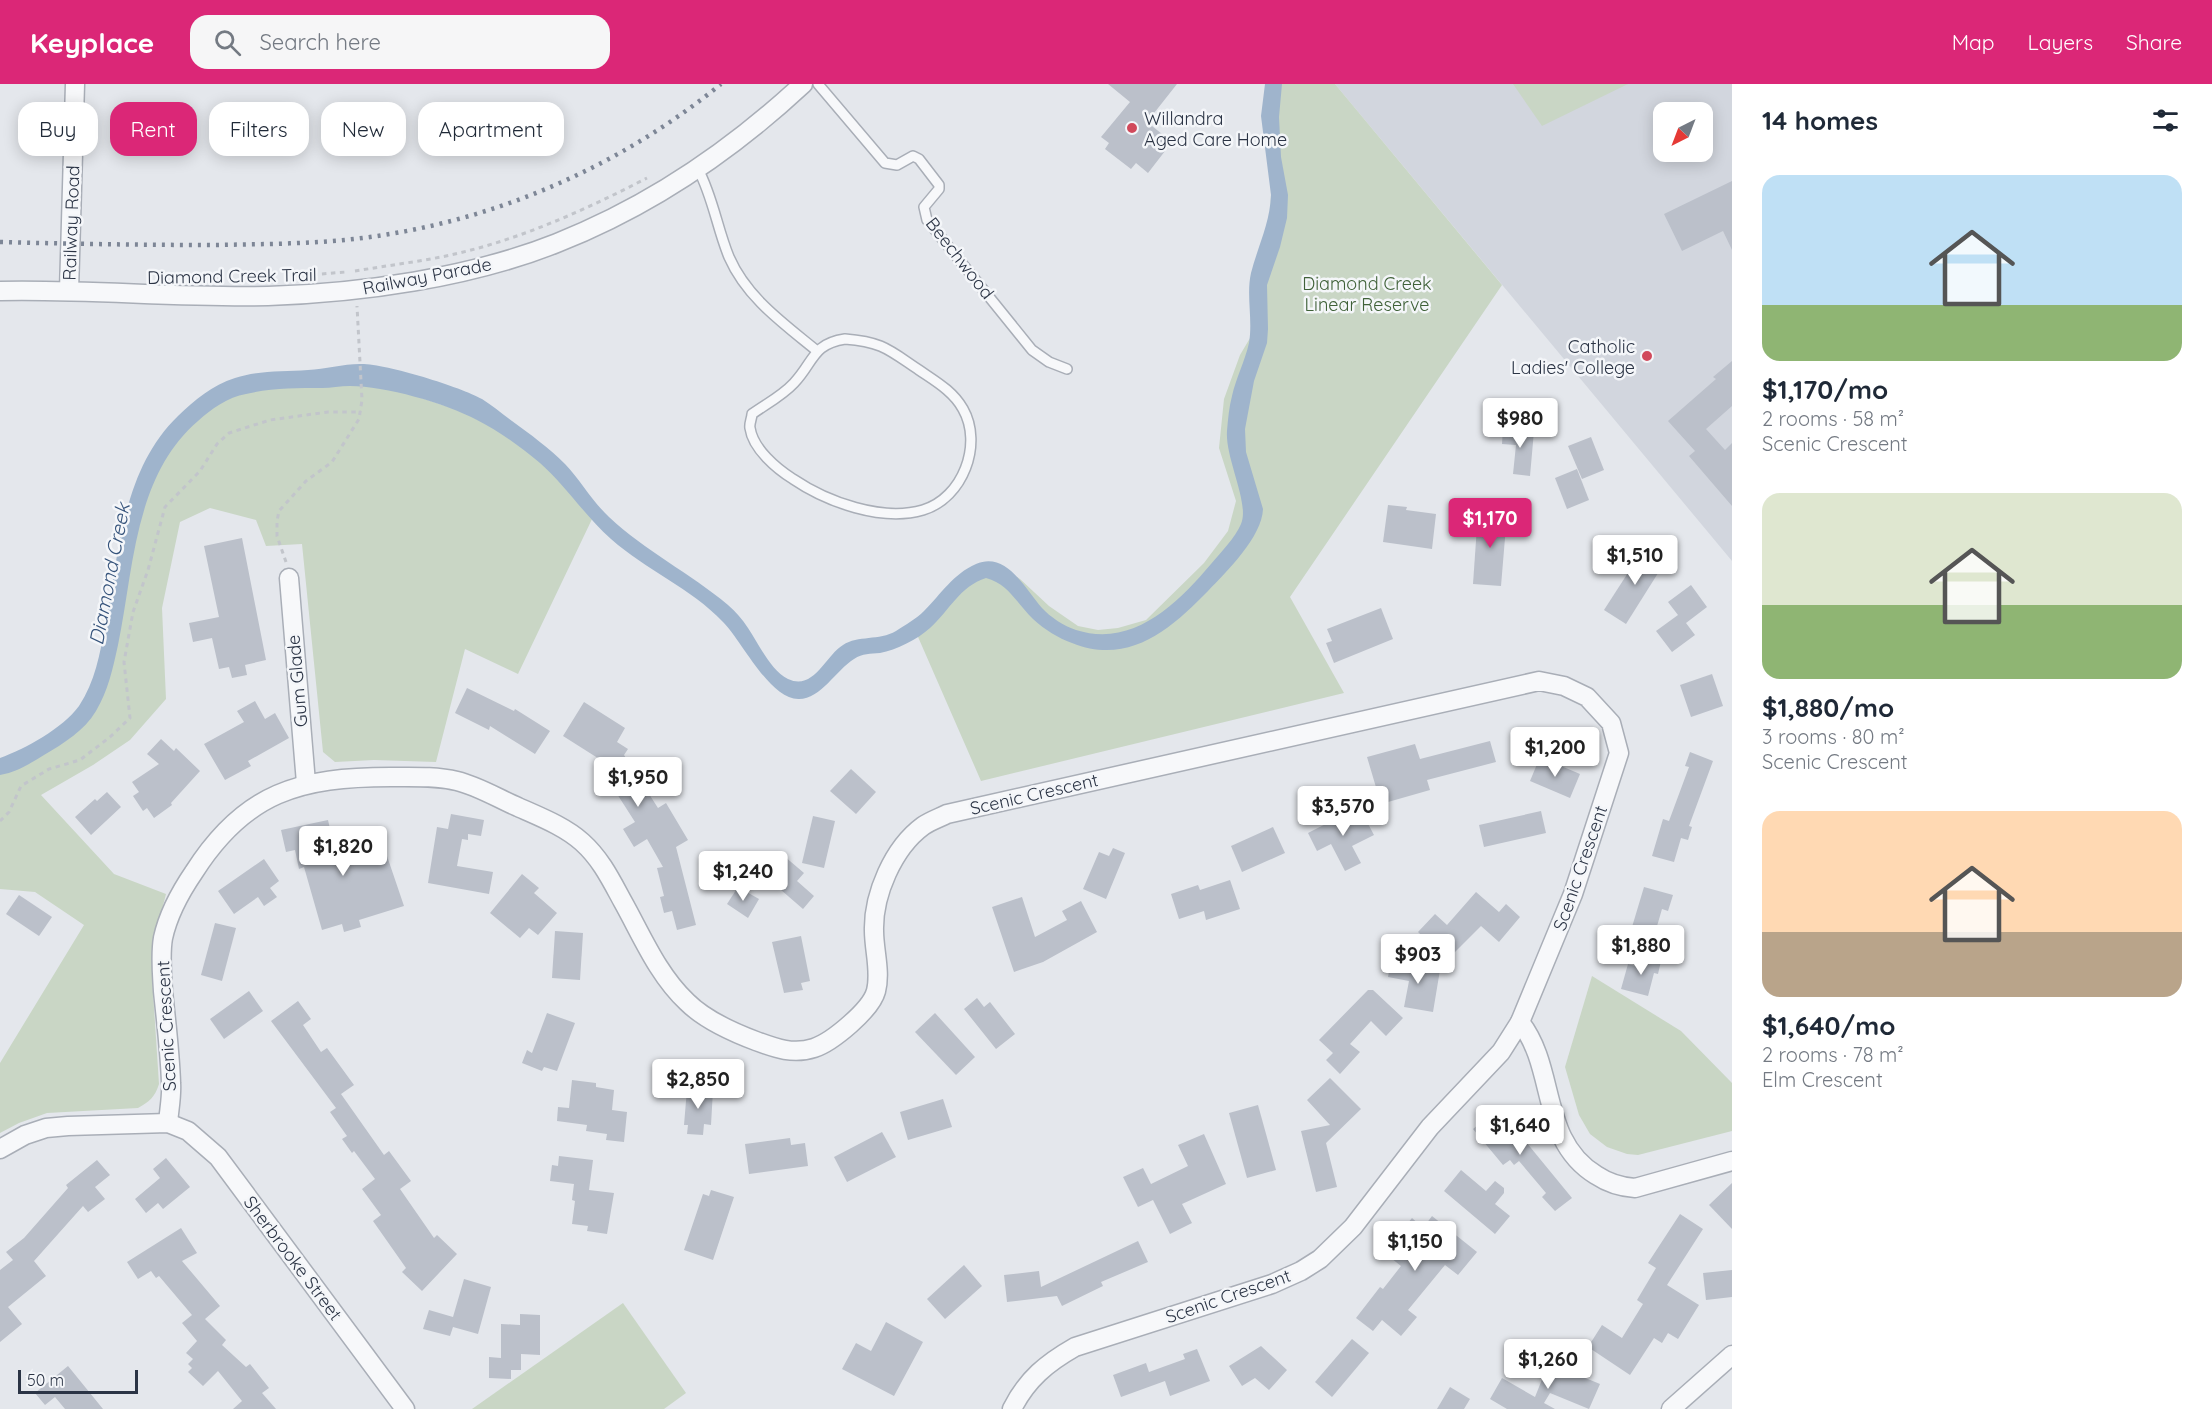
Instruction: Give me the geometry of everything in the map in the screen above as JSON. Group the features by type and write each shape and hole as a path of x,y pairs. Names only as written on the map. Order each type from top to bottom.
{"street":[{"name":"Railway Road","path":"69,291 75,84"},
{"name":"Railway Parade","path":"0,291 267,296 356,290 424,279 506,260 557,243 646,201 698,169 765,119 803,84"},
{"name":"Gum Glade","path":"289,578 306,783"},
{"name":"Scenic Crescent","path":"168,1123 171,1088 161,962 163,937 171,913 206,853 225,829 253,808 283,790 306,783 372,777 424,777 459,781 563,828 582,842 603,865 657,966 687,1003 714,1022 784,1051 813,1048 846,1026 868,1005 876,992 874,928 878,901 885,879 902,848 923,826 947,814 1539,681 1564,686 1587,697 1611,723 1619,753 1574,894 1520,1022 1501,1052 1430,1127 1353,1227 1320,1259 1301,1271 1272,1284 1075,1347 1049,1362 1027,1384 1012,1409"},
{"path":"1520,1022 1526,1029 1536,1053 1561,1138 1584,1168 1604,1180 1622,1187 1635,1188 1732,1161"},
{"path":"0,1149 25,1135 46,1128 168,1123"},
{"name":"Sherbrooke Street","path":"168,1123 188,1131 218,1157 405,1409"},
{"path":"1671,1409 1732,1355"}],"lane":[{"name":"Beechwood","path":"818,84 885,163 897,165 912,156 919,159 939,185 939,189 924,207 927,220 1032,350 1049,362 1067,369"},
{"path":"698,169 708,187 729,256 741,281 778,320 817,351"},
{"path":"845,339 868,341 883,346 939,383 962,406 969,420 971,448 962,478 951,493 924,510 904,514 879,513 851,507 803,486 769,460 750,428 752,414 794,383 817,351 829,342 845,339"}],"path":[{"name":"Diamond Creek Trail","path":"285,277 351,272 446,256 484,246 549,224 599,203 652,176"},
{"path":"289,578 278,536 279,511 306,481 332,462 357,426 361,412 356,290"},
{"path":"0,821 9,812 21,786 49,769 80,760 130,718 124,662 132,612 148,570 165,507 200,471 217,444 229,433 270,420 328,412 361,412"}],"shaded area":[{"name":"Catholic Ladies' College","path":"1335,84 1732,84 1732,561"}],"green space":[{"name":"Diamond Creek Linear Reserve","path":"1275,84 1335,84 1502,285 1290,597 1344,693 981,781 915,630 954,585 1004,568 1020,579 1049,606 1078,626 1098,630 1118,628 1146,620 1204,563 1228,531 1236,501 1219,448 1224,399 1240,355 1256,328 1269,249"},
{"path":"1513,84 1628,84 1542,126"},
{"path":"349,374 509,427 593,517 518,674 465,649 436,762 374,760 335,762 323,752 302,544 266,546 256,520 210,508 180,522 162,608 166,699 130,740 93,765 41,795 114,874 166,894 155,937 152,977 159,1084 151,1099 138,1108 47,1113 0,1133 0,1063 84,925 35,892 0,889 0,763 86,715 128,533 171,436 232,387"},
{"path":"1592,976 1681,1031 1732,1083 1732,1131 1638,1155 1607,1147 1590,1134 1579,1115 1565,1067"},
{"path":"623,1303 686,1393 664,1409 472,1409"}],"water":[{"path":"1265,84 1282,84 1279,117 1281,157 1288,195 1287,218 1267,285 1267,343 1254,381 1245,429 1246,452 1263,509 1261,520 1250,542 1216,583 1179,618 1148,640 1130,647 1112,650 1093,649 1072,643 1042,627 1007,590 986,578 969,587 930,628 913,640 886,652 857,657 821,689 807,698 788,697 767,680 731,631 710,610 611,539 540,463 493,429 449,408 380,389 350,386 265,391 246,394 220,404 198,421 177,443 161,468 140,525 112,671 96,711 80,731 59,746 23,767 0,775 0,758 54,730 72,714 85,697 101,647 126,514 145,461 159,438 178,416 204,394 227,381 244,375 354,364 371,365 422,377 482,399 559,458 603,511 623,529 731,608 746,625 770,663 788,679 805,680 812,676 837,650 849,642 883,636 896,631 921,614 961,573 976,564 987,561 1006,567 1022,582 1045,611 1062,624 1076,630 1097,634 1116,633 1135,628 1152,619 1184,594 1228,545 1241,524 1243,515 1227,442 1227,431 1232,396 1249,343 1251,273 1270,205 1271,195 1261,116"}],"building":[{"name":"Willandra Aged Care Home","path":"1108,84 1177,84 1147,122 1172,142 1148,173 1136,163 1131,169 1105,149 1109,143 1101,137 1130,102"},
{"path":"1732,181 1732,250 1723,231 1682,251 1664,214"},
{"path":"1732,361 1732,406 1706,429 1725,450 1732,443 1732,506 1689,456 1695,451 1668,421 1716,379 1713,377"},
{"path":"1503,428 1534,431 1530,476 1513,474 1516,445 1502,444"},
{"path":"1591,437 1604,470 1582,479 1568,446"},
{"path":"1577,469 1589,500 1567,509 1555,478"},
{"path":"1388,505 1436,514 1432,549 1383,542"},
{"path":"1478,512 1507,514 1501,586 1473,584"},
{"path":"242,538 266,660 245,665 247,675 232,678 229,667 219,669 212,638 193,642 189,623 219,617 204,546"},
{"path":"1644,548 1665,562 1626,624 1604,610"},
{"path":"1691,585 1707,607 1686,623 1695,635 1672,652 1656,631 1678,615 1668,602"},
{"path":"1381,608 1393,639 1334,663 1326,643 1332,641 1327,629"},
{"path":"1712,674 1723,706 1691,717 1680,685"},
{"path":"467,688 514,711 515,709 550,731 535,754 490,726 489,730 455,713"},
{"path":"255,701 265,719 275,713 289,738 248,761 251,766 225,780 204,744 244,722 237,711"},
{"path":"584,702 625,728 617,742 628,749 624,755 658,808 666,803 688,840 676,847 696,925 677,930 672,911 664,913 660,897 664,896 657,868 663,867 647,839 634,847 623,829 635,822 610,783 623,774 563,736"},
{"path":"161,739 174,751 176,748 200,771 171,803 172,805 154,818 147,808 143,811 133,796 139,792 132,782 159,764 147,754"},
{"path":"1490,741 1496,762 1427,780 1430,790 1381,804 1367,757 1415,744 1420,759"},
{"path":"1690,752 1713,761 1689,826 1692,827 1688,840 1681,838 1674,862 1652,856 1663,819 1669,821 1689,767 1685,766"},
{"path":"1540,757 1580,774 1570,798 1530,781"},
{"path":"851,769 876,792 856,814 830,791"},
{"path":"107,792 121,807 91,835 75,817 95,799 97,801"},
{"path":"1359,807 1374,835 1352,846 1361,863 1345,871 1331,844 1317,851 1308,833"},
{"path":"1541,811 1546,833 1484,847 1479,825"},
{"path":"451,814 484,820 481,836 468,834 468,840 462,839 457,866 493,872 489,894 428,883 437,827 448,829"},
{"path":"813,816 835,821 824,868 802,863"},
{"path":"328,820 336,855 374,843 379,859 387,856 404,906 359,920 361,927 344,932 342,924 322,930 304,867 299,869 295,850 286,852 281,830"},
{"path":"1273,827 1285,853 1242,872 1231,846"},
{"path":"1113,848 1125,853 1106,899 1083,889 1099,852 1109,856"},
{"path":"784,856 804,873 797,881 814,896 803,909 766,877"},
{"path":"264,859 279,881 270,888 277,897 264,906 258,897 234,914 218,891"},
{"path":"522,874 539,888 534,893 557,913 538,935 529,928 520,938 490,913"},
{"path":"1230,880 1240,909 1206,920 1204,911 1179,919 1171,894 1198,885 1200,890"},
{"path":"738,887 759,899 748,918 727,904"},
{"path":"1644,887 1673,895 1668,911 1662,909 1655,933 1632,927"},
{"path":"1476,892 1499,912 1506,904 1520,917 1499,942 1481,926 1447,960 1418,932 1435,914 1447,925"},
{"path":"19,895 52,917 39,936 6,914"},
{"path":"1022,897 1035,937 1067,920 1062,911 1081,901 1097,932 1043,962 1014,972 992,907"},
{"path":"215,923 236,928 222,981 201,975"},
{"path":"555,931 583,933 580,980 552,978"},
{"path":"801,936 810,981 801,983 803,990 784,993 772,942"},
{"path":"1639,956 1661,961 1658,974 1654,973 1648,996 1621,989 1628,964 1636,966"},
{"path":"1391,962 1440,970 1433,1012 1404,1007 1409,981 1388,977"},
{"path":"1368,990 1373,990 1403,1018 1386,1036 1371,1021 1350,1044 1360,1052 1340,1074 1326,1060 1333,1053 1319,1040"},
{"path":"249,991 263,1011 224,1039 210,1019"},
{"path":"977,998 984,1007 990,1002 1015,1034 996,1049 964,1009"},
{"path":"298,1001 311,1019 303,1025 321,1052 327,1048 354,1085 341,1094 384,1155 389,1151 411,1181 400,1189 434,1238 437,1235 457,1254 422,1291 402,1272 406,1268 373,1221 381,1215 362,1189 375,1179 342,1139 347,1136 330,1112 336,1108 271,1021"},
{"path":"547,1013 575,1023 557,1071 544,1067 542,1071 522,1063 527,1050 532,1053"},
{"path":"935,1013 975,1057 956,1075 915,1032"},
{"path":"1330,1078 1361,1109 1326,1143 1337,1187 1316,1192 1301,1131 1330,1125 1307,1100"},
{"path":"572,1080 596,1083 596,1087 614,1090 612,1110 627,1112 624,1142 606,1140 607,1134 586,1131 587,1125 557,1121 558,1107 569,1108"},
{"path":"687,1089 713,1090 711,1125 704,1124 703,1135 687,1134 688,1125 684,1125"},
{"path":"943,1099 952,1127 908,1140 900,1112"},
{"path":"1258,1105 1276,1170 1247,1178 1229,1113"},
{"path":"1498,1108 1572,1198 1555,1211 1542,1197 1546,1193 1519,1161 1514,1165 1510,1160 1503,1165 1473,1129"},
{"path":"882,1132 896,1157 847,1182 834,1157"},
{"path":"1204,1134 1226,1184 1182,1204 1192,1223 1170,1234 1153,1200 1138,1207 1123,1177 1143,1168 1151,1184 1188,1166 1178,1145"},
{"path":"790,1138 791,1145 805,1143 808,1166 749,1174 745,1144"},
{"path":"559,1156 593,1160 589,1190 614,1193 607,1234 587,1231 588,1226 572,1224 575,1201 572,1200 574,1184 550,1181 552,1165 558,1166"},
{"path":"166,1158 190,1187 163,1209 158,1203 146,1213 135,1199 160,1178 153,1169"},
{"path":"97,1160 110,1175 95,1187 105,1199 88,1212 83,1206 34,1261 46,1276 8,1307 22,1324 0,1342 0,1270 13,1260 6,1252 24,1238 68,1188 66,1185"},
{"path":"1461,1170 1486,1191 1495,1181 1504,1188 1504,1193 1495,1204 1510,1216 1495,1234 1444,1191"},
{"path":"1732,1183 1732,1229 1709,1205"},
{"path":"711,1190 734,1197 713,1260 684,1250 703,1194 709,1196"},
{"path":"1680,1214 1703,1229 1667,1285 1699,1305 1678,1339 1668,1333 1662,1343 1654,1338 1630,1375 1588,1347 1602,1325 1622,1338 1643,1304 1637,1300 1656,1268 1648,1263"},
{"path":"1432,1216 1477,1252 1458,1275 1445,1265 1408,1310 1417,1317 1401,1336 1382,1320 1373,1331 1356,1318 1380,1287 1383,1289 1401,1266 1386,1254 1405,1231 1403,1229 1412,1218 1423,1228"},
{"path":"181,1228 197,1253 182,1261 220,1306 205,1319 226,1340 222,1345 246,1367 250,1364 269,1388 262,1393 276,1409 233,1409 242,1401 218,1371 203,1386 188,1372 192,1368 188,1364 193,1359 186,1353 197,1341 182,1323 192,1315 159,1276 156,1278 151,1271 138,1279 127,1262"},
{"path":"1138,1241 1148,1262 1101,1282 1103,1286 1062,1306 1057,1296 1007,1302 1004,1275 1039,1271 1041,1287"},
{"path":"964,1265 982,1286 945,1319 927,1299"},
{"path":"1732,1270 1732,1297 1706,1300 1703,1273"},
{"path":"464,1279 491,1287 478,1334 453,1327 450,1336 423,1329 429,1310 453,1317"},
{"path":"520,1314 540,1315 540,1355 521,1354 521,1370 511,1370 511,1379 489,1378 489,1357 501,1358 501,1324 520,1325"},
{"path":"886,1322 923,1342 894,1396 842,1369 856,1343 871,1351"},
{"path":"1352,1339 1369,1353 1332,1397 1315,1382"},
{"path":"1261,1346 1287,1370 1269,1390 1255,1378 1242,1386 1229,1366"},
{"path":"1197,1349 1210,1381 1170,1396 1165,1381 1121,1397 1113,1375 1146,1363 1149,1372 1185,1359 1183,1354"},
{"path":"1551,1357 1568,1364 1566,1370 1600,1384 1589,1409 1550,1393 1544,1403 1555,1409 1507,1409 1490,1399 1502,1378 1535,1397"},
{"path":"68,1366 103,1409 65,1409 55,1397 45,1405 35,1393"},
{"path":"1450,1387 1470,1399 1464,1409 1437,1409"}],"railway":[{"path":"0,242 269,244 337,241 404,232 502,206 549,188 639,142 721,84"}],"place":[{"name":"Willandra Aged Care Home","path":"1132,128"},
{"name":"Catholic Ladies' College","path":"1647,356"}],"water label":[{"name":"Diamond Creek","path":"109,574"}]}
